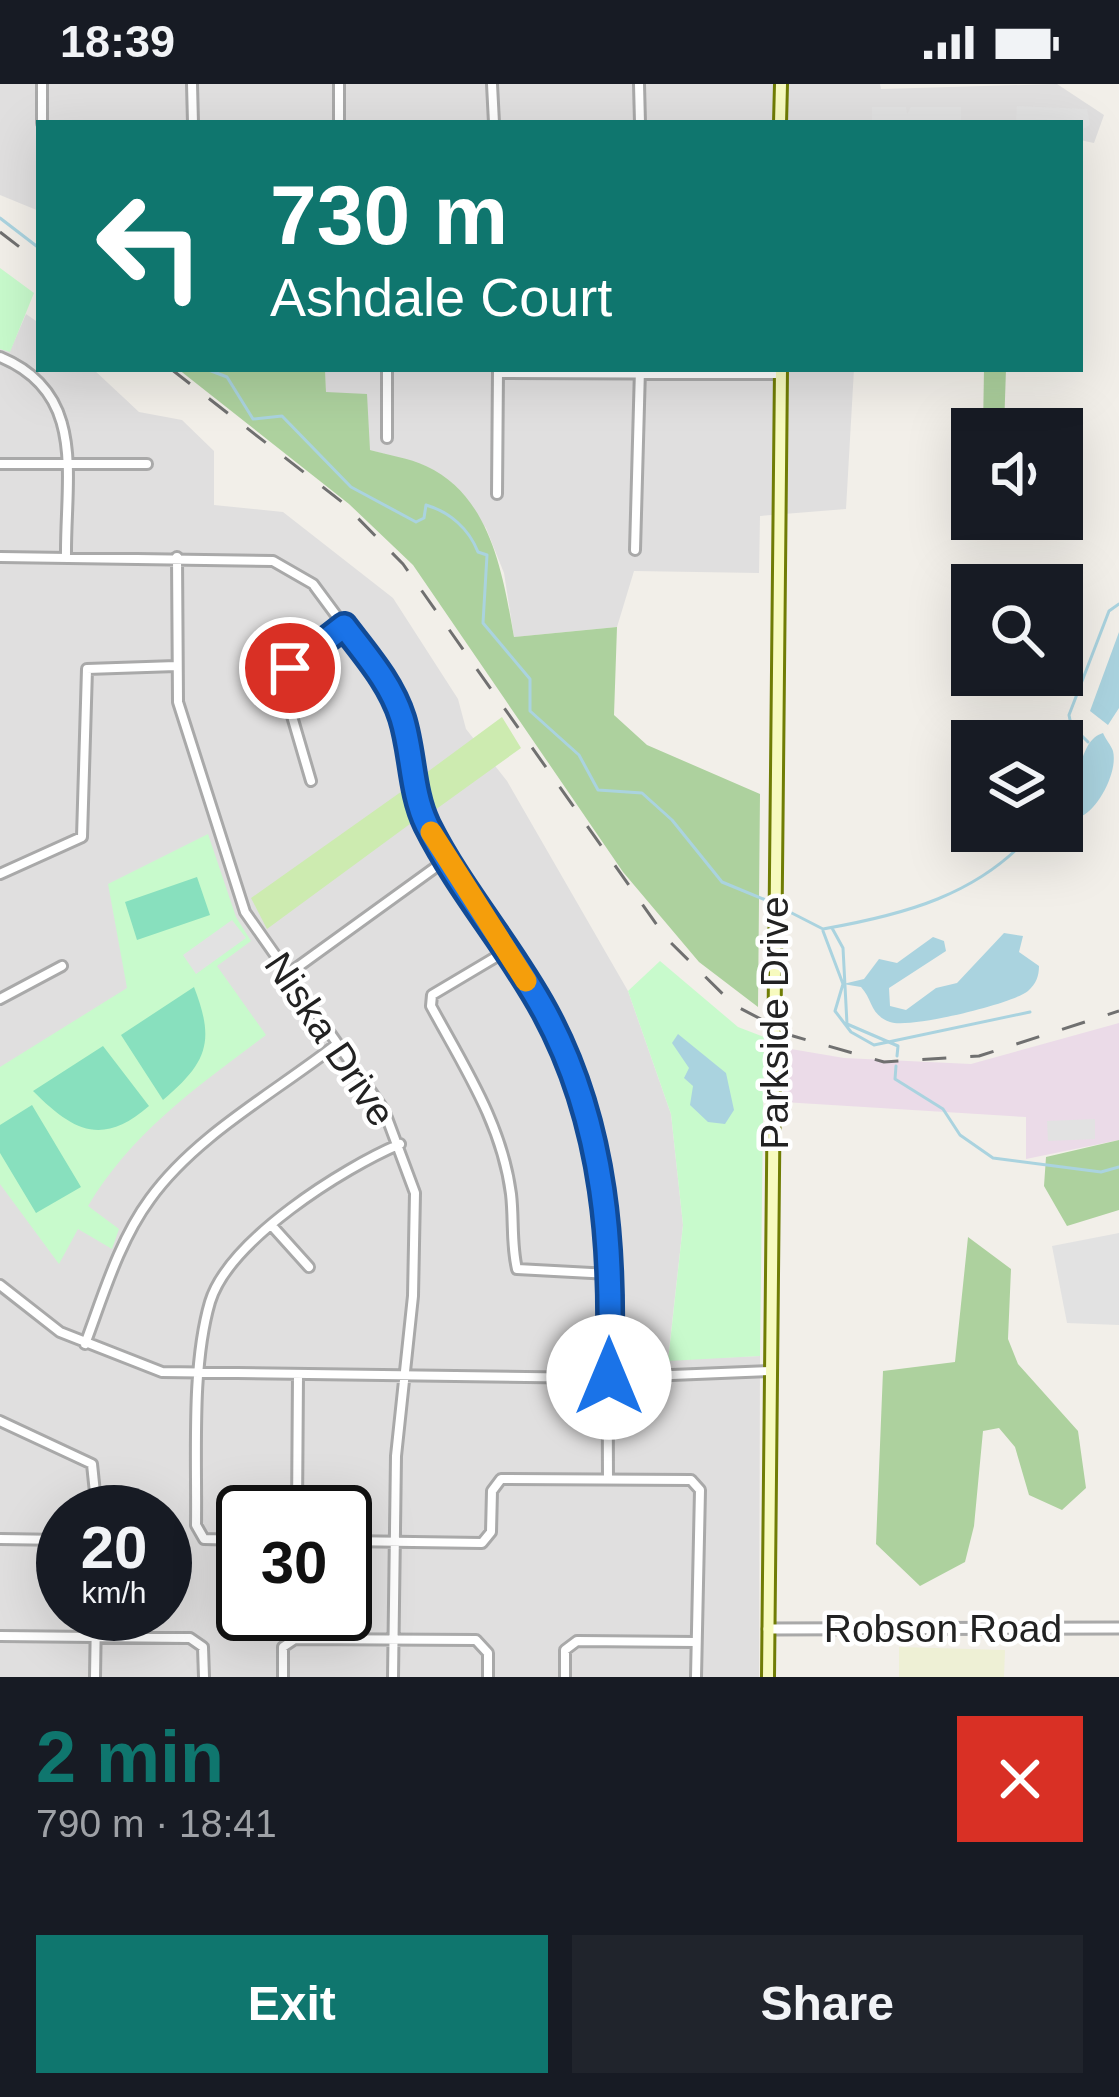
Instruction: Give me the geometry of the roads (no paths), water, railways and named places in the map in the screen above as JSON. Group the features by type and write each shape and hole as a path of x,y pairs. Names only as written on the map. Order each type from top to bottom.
{"main road":[{"path":"780,120 781,84"},
{"name":"Parkside Drive","path":"768,1677 781,372"}],"street":[{"path":"42,84 42,120"},
{"path":"193,84 193,120"},
{"path":"339,84 339,120"},
{"path":"492,84 494,120"},
{"path":"639,84 640,120"},
{"path":"0,357 49,388 62,420 66,557"},
{"path":"387,372 387,438"},
{"path":"497,494 498,372"},
{"path":"635,550 640,372"},
{"path":"0,464 147,464"},
{"path":"0,557 273,561 307,578 398,706 419,806 447,859 544,1011 584,1099 599,1162 610,1274 608,1479"},
{"name":"Niska Drive","path":"177,557 176,666 184,732 245,912 384,1110 415,1193 417,1233 394,1541 393,1677"},
{"path":"311,782 282,682 296,660 344,626"},
{"path":"0,874 82,837 87,669 176,666"},
{"path":"287,974 447,859"},
{"path":"506,951 432,995 431,1006 469,1068 498,1137 511,1193 517,1269 610,1274"},
{"path":"0,1000 62,966"},
{"path":"85,1344 124,1244 151,1198 201,1147 338,1044"},
{"path":"216,1539 204,1539 197,1532 201,1373 214,1292 244,1251 273,1227 354,1165 400,1144"},
{"path":"273,1227 309,1267"},
{"path":"0,1285 45,1323 152,1370 609,1377 771,1371"},
{"path":"297,1485 298,1375"},
{"path":"0,1421 92,1464 98,1485"},
{"path":"372,1541 486,1540 494,1486 501,1479 683,1479 697,1484 696,1677"},
{"path":"0,1539 36,1540"},
{"name":"Robson Road","path":"768,1628 1119,1628"},
{"path":"0,1636 36,1636"},
{"path":"283,1677 283,1647 292,1639 476,1640 488,1653 488,1677"},
{"path":"192,1640 203,1647 204,1677"},
{"path":"95,1641 95,1677"},
{"path":"565,1677 566,1650 578,1641 696,1642"}],"water":[{"path":"1119,632 1119,708 1108,725 1090,711"},
{"path":"1103,733 1113,751 1113,768 1101,797 1083,815 1083,759 1095,737"},
{"path":"1004,933 1023,936 1019,952 1039,966 1031,988 1002,1002 938,1019 890,1022 875,1011 861,987 843,984 864,979 879,959 897,963 933,937 944,941 946,951 889,988 890,1006 906,1010 936,988 957,983"},
{"path":"678,1034 726,1073 734,1110 725,1124 708,1122 690,1105 693,1086 684,1078 689,1068 672,1043"}],"waterway":[{"path":"0,218 36,246"},
{"path":"214,372 227,377 253,419 282,416 351,487 416,522 424,518 426,505 458,523 478,552 487,555 483,623 530,679 530,711 579,755 598,790 642,793 672,820 722,882 773,903"},
{"path":"1088,742 1071,725 1069,715 1109,611 1119,604"},
{"path":"782,908 823,929 882,917 965,886 1014,852"},
{"path":"832,928 843,948 847,1024 898,1046 897,1056"},
{"path":"823,931 843,984 835,1011 851,1032 874,1045 1030,1012"},
{"path":"896,1066 895,1079 943,1109 960,1135 993,1158 1101,1172 1119,1167"}],"railway":[{"path":"0,232 36,260"},
{"path":"175,372 342,502 403,564 666,938 734,1005 793,1036 884,1062 979,1056 1119,1011"}]}
